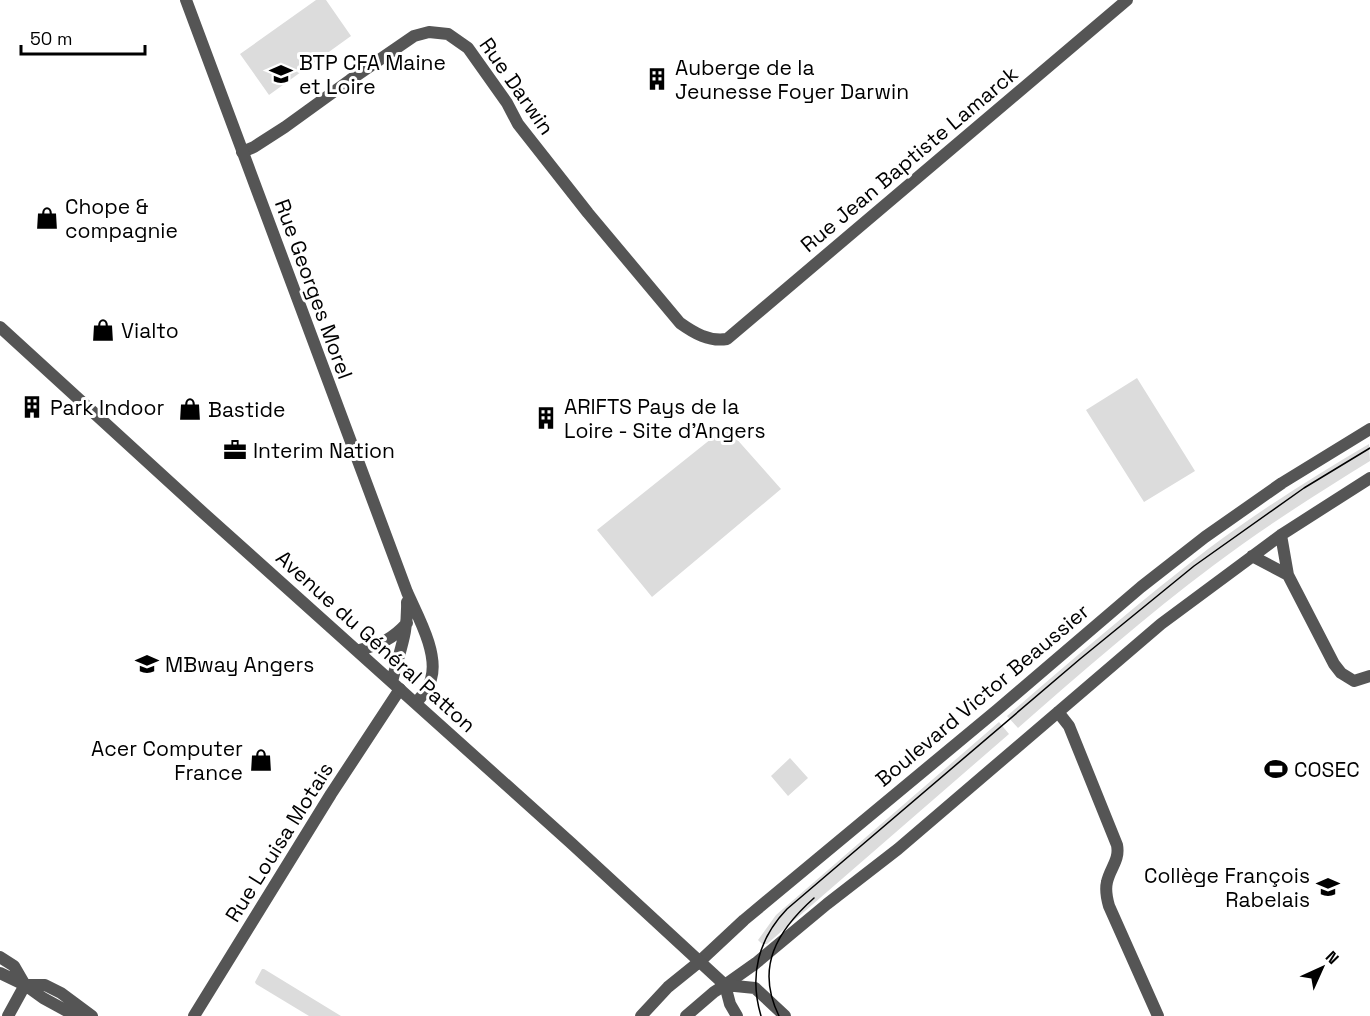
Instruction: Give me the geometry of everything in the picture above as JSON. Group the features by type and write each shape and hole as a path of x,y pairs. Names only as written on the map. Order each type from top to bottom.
{"street":[{"name":"Rue Georges Morel","path":"186,0 406,591 431,650 433,666 431,680 416,703"},
{"name":"Rue Jean Baptiste Lamarck","path":"714,340 727,339 734,335 1127,0"},
{"name":"Rue Darwin","path":"242,152 285,128 414,36 429,32 448,34 468,48 507,103 518,124 588,213 680,323 696,334 714,340"},
{"name":"Avenue du Général Patton","path":"0,327 725,985 729,1004 737,1016"},
{"name":"Boulevard Victor Beaussier","path":"641,1016 668,987 744,920 1141,587 1205,537 1282,483 1370,429"},
{"path":"686,1016 898,849 1161,624 1281,535 1370,478"},
{"path":"1281,535 1288,574 1334,664 1341,673 1354,681 1370,676"},
{"path":"1252,556 1288,574"},
{"name":"Rue Georges Morel","path":"395,685 408,622 406,591"},
{"path":"357,651 385,642 395,636 408,622"},
{"path":"403,647 416,643 431,650"},
{"name":"Rue Louisa Motais","path":"194,1016 331,794 395,685"},
{"path":"1058,712 1069,726 1118,851 1116,863 1106,883 1106,894 1109,906 1158,1016"},
{"path":"0,957 14,966 25,985"},
{"path":"0,973 25,985 76,1016"},
{"path":"8,1016 25,985"},
{"path":"25,985 45,985 61,993 92,1016"},
{"path":"725,985 755,988 784,1016"}],"shaded area":[{"path":"316,0 326,0 351,36 269,95 240,54"},
{"path":"1137,378 1195,471 1144,502 1086,410"},
{"path":"726,427 781,489 652,597 597,530"},
{"path":"1369,444 1370,461 1271,524 1214,565 1139,624 1018,728 1007,716 1131,610 1208,549 1287,494"},
{"path":"999,722 1009,734 767,944 762,944 758,940 776,915"},
{"path":"790,758 808,778 788,796 771,776"},
{"path":"262,969 341,1016 309,1016 256,984"}],"tram line":[{"path":"761,1016 756,987 759,959 769,933 787,909 1080,659 1194,566 1304,488 1370,448"},
{"path":"779,1016 769,982 774,951 790,923 814,898"}],"place":[{"name":"BTP CFA Maine et Loire","path":"281,74"},
{"name":"Auberge de la Jeunesse Foyer Darwin","path":"657,79"},
{"name":"Chope & compagnie","path":"47,218"},
{"name":"Vialto","path":"103,330"},
{"name":"Park Indoor","path":"32,407"},
{"name":"Bastide","path":"190,409"},
{"name":"ARIFTS Pays de la Loire - Site d'Angers","path":"546,418"},
{"name":"Interim Nation","path":"235,450"},
{"name":"MBway Angers","path":"147,664"},
{"name":"Acer Computer France","path":"261,760"},
{"name":"COSEC","path":"1276,769"},
{"name":"Collège François Rabelais","path":"1328,887"}]}
